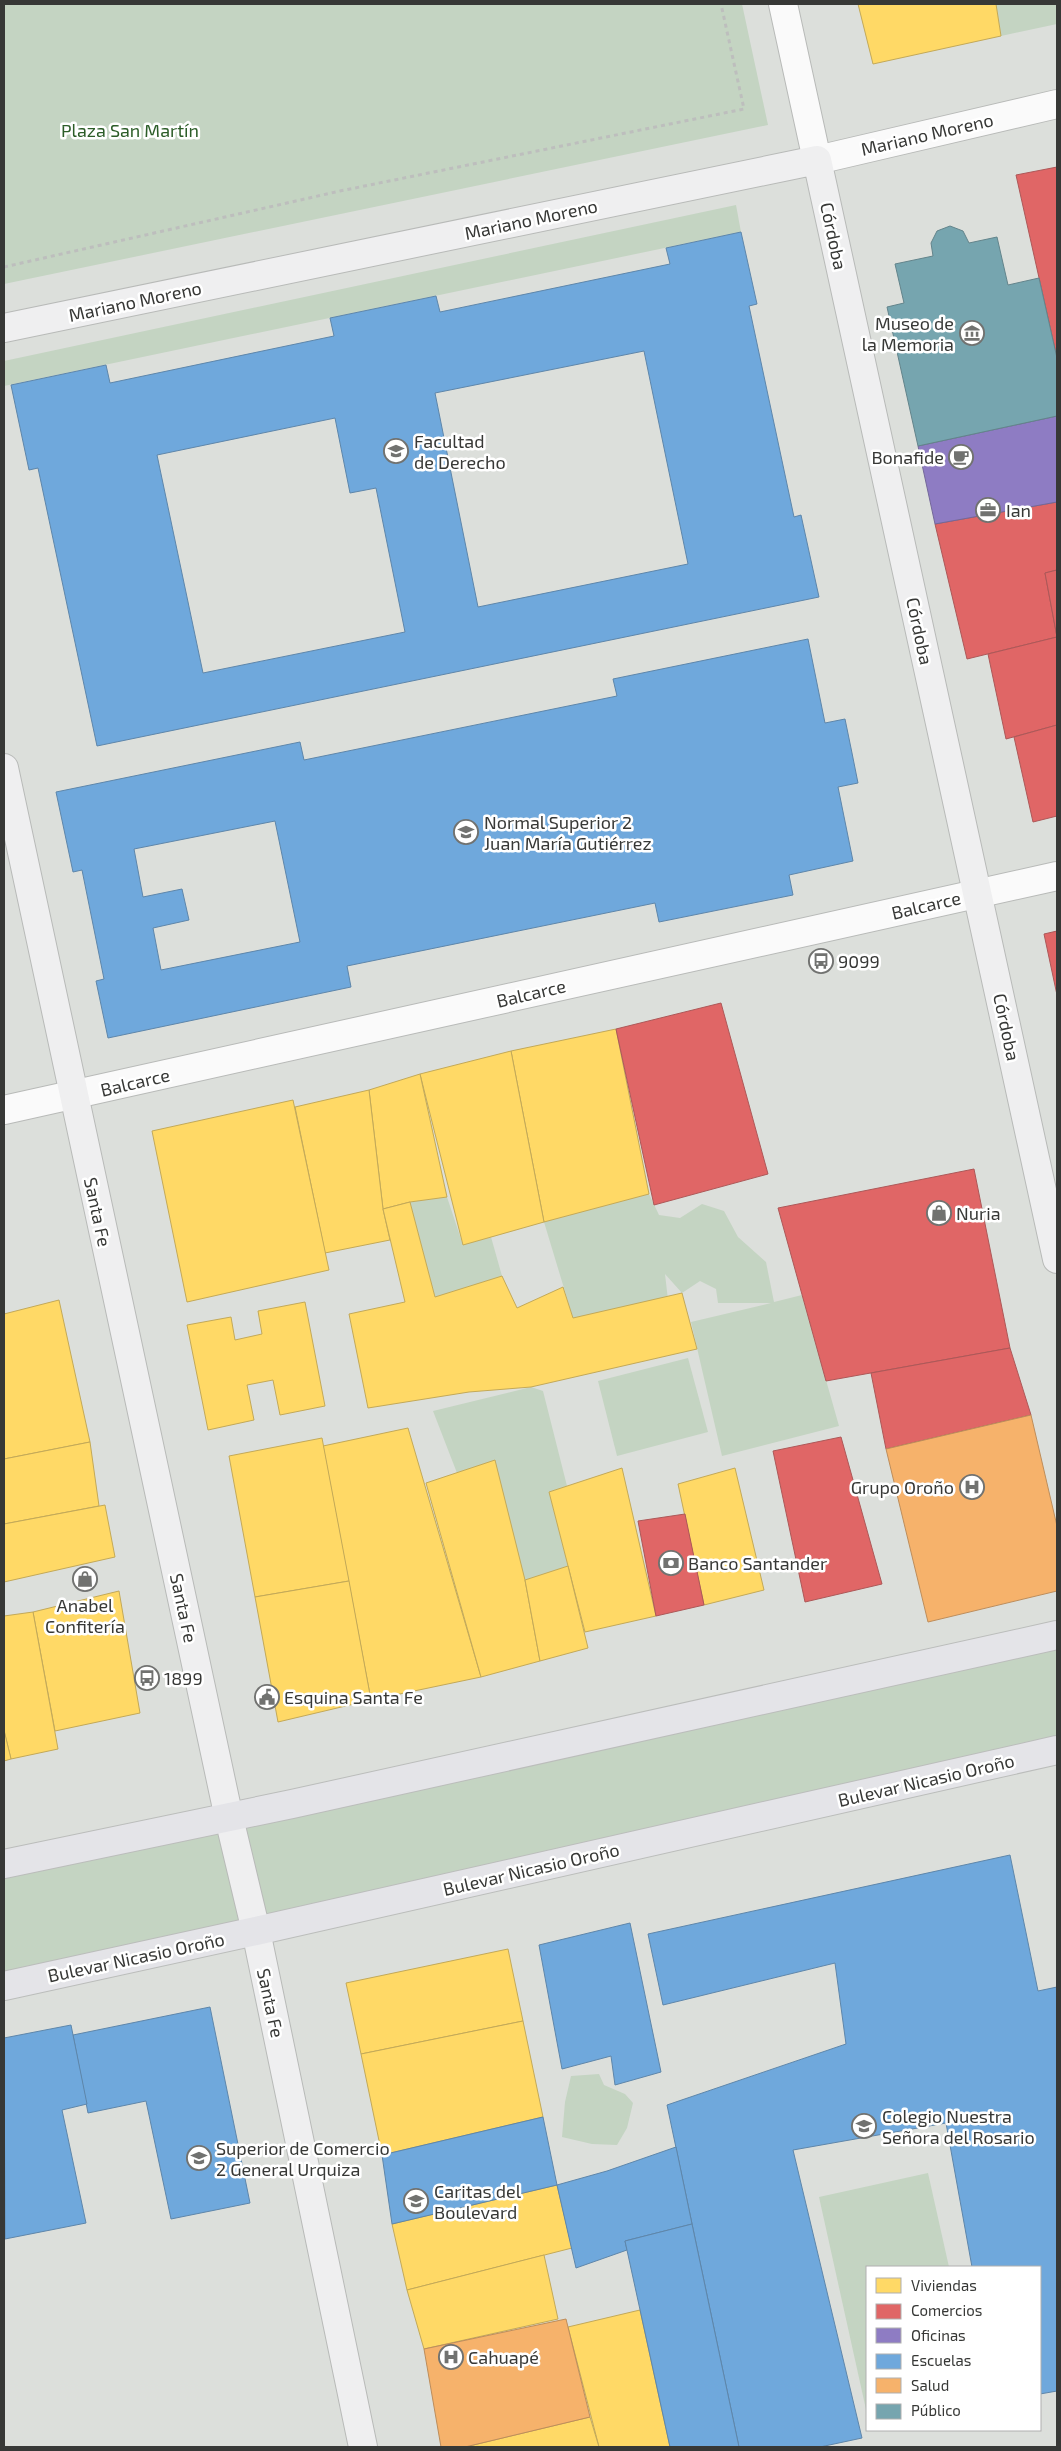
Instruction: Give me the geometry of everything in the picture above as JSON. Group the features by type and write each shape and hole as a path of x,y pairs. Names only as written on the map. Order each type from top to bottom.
{"main road":[{"name":"Mariano Moreno","path":"4,328 817,160"},
{"name":"Córdoba","path":"817,160 1057,1258"},
{"name":"Santa Fe","path":"4,768 229,1818 256,1931 363,2447"},
{"path":"4,1864 229,1818 1057,1636"},
{"name":"Bulevar Nicasio Oroño","path":"4,1986 1057,1750"}],"street":[{"name":"Córdoba","path":"783,4 817,160"},
{"name":"Mariano Moreno","path":"817,160 1057,104"},
{"name":"Balcarce","path":"4,1110 1057,876"}],"path":[{"path":"4,266 340,192 744,109 721,4"}],"green space":[{"name":"Plaza San Martín","path":"4,4 742,4 768,125 4,284"},
{"path":"996,4 1057,4 1057,24 1001,36"},
{"path":"736,205 741,232 4,386 4,361"},
{"path":"649,1194 659,1215 680,1218 702,1204 724,1211 738,1237 766,1262 774,1302 802,1295 839,1426 722,1456 691,1322 771,1303 718,1303 716,1289 700,1281 682,1293 665,1274 668,1300 573,1318 544,1222"},
{"path":"447,1197 463,1245 491,1237 502,1276 435,1297 410,1202"},
{"path":"688,1358 708,1432 617,1456 598,1381"},
{"path":"531,1387 543,1391 567,1486 549,1492 568,1566 525,1580 495,1461 457,1473 433,1411"},
{"path":"1057,1635 1057,1750 4,1986 4,1864"},
{"path":"599,2074 604,2085 625,2094 633,2103 627,2128 617,2145 592,2144 562,2137 565,2102 571,2076"},
{"path":"928,2173 949,2266 866,2266 866,2409 819,2197"}],"building: Viviendas":[{"path":"858,4 996,4 1001,36 873,64"},
{"path":"616,1029 649,1194 544,1222 511,1051"},
{"path":"511,1051 544,1222 463,1245 420,1074"},
{"path":"420,1074 447,1197 410,1202 383,1209 369,1090"},
{"path":"369,1090 383,1209 390,1240 325,1253 295,1107"},
{"path":"293,1100 329,1270 187,1302 152,1131"},
{"path":"410,1202 435,1297 502,1276 517,1308 563,1287 573,1318 682,1293 697,1349 531,1387 469,1392 368,1408 349,1314 405,1302 383,1209"},
{"path":"59,1300 90,1442 4,1459 4,1314"},
{"path":"305,1302 325,1406 280,1415 273,1380 247,1385 254,1420 208,1430 187,1325 231,1317 235,1340 262,1334 258,1311"},
{"path":"408,1428 481,1677 371,1700 323,1446"},
{"path":"322,1438 349,1581 255,1597 229,1456"},
{"path":"90,1442 99,1506 4,1524 4,1459"},
{"path":"495,1460 525,1580 540,1661 481,1677 426,1483"},
{"path":"622,1468 656,1616 585,1632 549,1492"},
{"path":"735,1468 764,1590 704,1605 678,1484"},
{"path":"105,1505 115,1557 4,1582 4,1524"},
{"path":"568,1566 588,1648 540,1661 525,1580"},
{"path":"349,1581 371,1700 278,1722 255,1597"},
{"path":"119,1591 140,1713 55,1731 33,1612"},
{"path":"33,1612 58,1749 11,1759 4,1731 4,1616"},
{"path":"4,1730 11,1759 4,1761"},
{"path":"508,1949 523,2021 361,2054 346,1983"},
{"path":"523,2021 543,2117 382,2155 361,2054"},
{"path":"557,2185 572,2248 407,2290 392,2224"},
{"path":"544,2255 558,2319 424,2349 407,2290"},
{"path":"640,2310 670,2447 599,2447 568,2327"},
{"path":"590,2417 599,2447 465,2447"}],"building: Comercios":[{"path":"1057,167 1057,358 1016,175"},
{"path":"1057,502 1057,570 1045,573 1057,637 967,659 935,524"},
{"path":"1057,570 1057,637 1045,573"},
{"path":"1057,637 1057,725 1006,739 988,654"},
{"path":"1057,725 1057,816 1033,822 1014,737"},
{"path":"1057,931 1057,995 1044,934"},
{"path":"721,1003 768,1174 654,1205 616,1029"},
{"path":"974,1169 1010,1348 826,1381 778,1208"},
{"path":"1010,1348 1031,1415 886,1449 871,1373"},
{"path":"841,1437 882,1584 805,1602 773,1451"},
{"name":"Banco Santander","path":"685,1514 704,1605 656,1616 638,1521"}],"building: Oficinas":[{"path":"1057,416 1057,502 935,524 918,446"}],"building: Escuelas":[{"path":"741,232 757,304 749,306 794,517 801,515 819,597 97,746 38,468 29,470 11,385 106,365 110,383 334,336 330,318 436,296 440,312 670,264 666,248","holes":["644,351 688,564 478,607 435,393","335,418 350,493 376,488 405,632 203,673 157,455"]},
{"name":"Normal Superior 2 Juan María Gutiérrez","path":"808,639 825,723 845,719 852,753 858,783 838,787 853,861 789,875 793,895 659,922 655,903 347,966 351,987 108,1038 96,981 104,979 82,870 73,872 56,792 300,742 304,760 617,696 613,679","holes":["275,821 300,942 161,970 153,928 189,920 182,889 143,897 134,849"]},
{"name":"Colegio Nuestra Señora del Rosario","path":"1010,1855 1038,1991 1057,1987 1057,2391 1041,2394 1041,2266 972,2266 946,2123 793,2150 862,2438 820,2447 739,2447 667,2105 846,2044 835,1963 663,2005 648,1934"},
{"path":"630,1923 661,2072 615,2085 611,2056 562,2069 539,1945"},
{"name":"Superior de Comercio 2 General Urquiza","path":"210,2007 250,2203 171,2219 146,2101 88,2113 73,2035"},
{"path":"71,2025 87,2104 62,2110 86,2223 5,2239 4,2038"},
{"path":"543,2117 557,2185 392,2224 382,2155"},
{"path":"676,2147 692,2224 625,2241 627,2250 576,2268 557,2185 607,2171"},
{"path":"692,2224 739,2447 670,2447 625,2241"}],"building: Salud":[{"name":"Grupo Oroño","path":"1031,1415 1057,1526 1057,1591 928,1622 886,1449"},
{"path":"566,2319 590,2417 465,2447 441,2447 424,2349"}],"building: Público":[{"name":"Museo de la Memoria","path":"950,226 963,231 969,243 997,237 1008,285 1039,278 1057,358 1057,416 918,446 887,307 904,303 895,264 933,256 931,243 937,231"}],"place":[{"name":"Museo de la Memoria","path":"972,333"},
{"name":"Facultad de Derecho","path":"396,451"},
{"name":"Bonafide","path":"961,457"},
{"name":"Ian","path":"988,510"},
{"name":"Normal Superior 2 Juan María Gutiérrez","path":"466,832"},
{"name":"9099","path":"821,961"},
{"name":"Nuria","path":"939,1213"},
{"name":"Grupo Oroño","path":"972,1487"},
{"name":"Banco Santander","path":"671,1563"},
{"name":"Anabel Confitería","path":"85,1579"},
{"name":"1899","path":"147,1678"},
{"name":"Esquina Santa Fe","path":"267,1697"},
{"name":"Colegio Nuestra Señora del Rosario","path":"864,2126"},
{"name":"Superior de Comercio 2 General Urquiza","path":"199,2158"},
{"name":"Caritas del Boulevard","path":"416,2201"},
{"name":"Cahuapé","path":"451,2357"}]}
